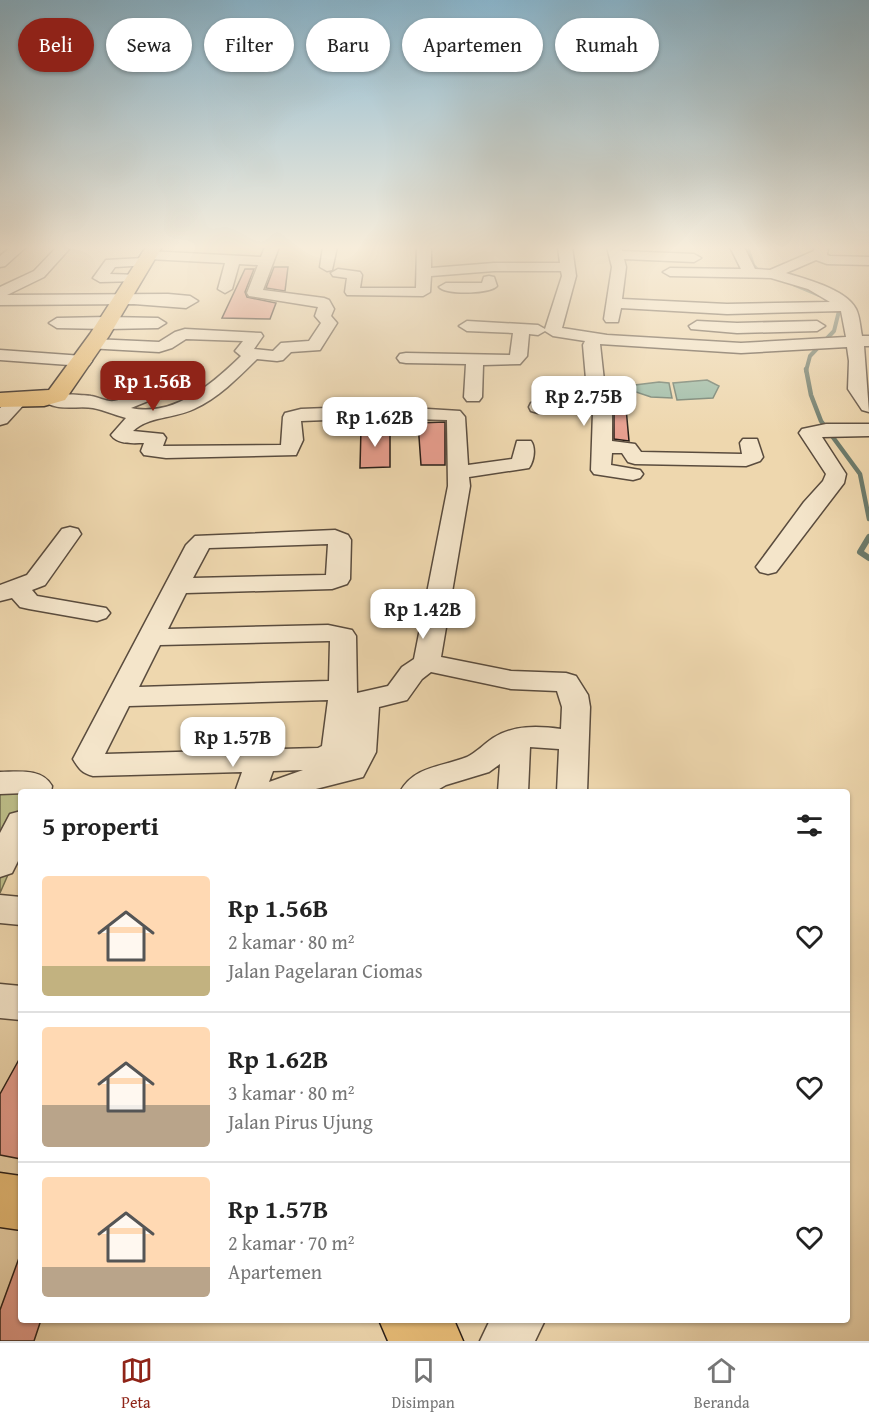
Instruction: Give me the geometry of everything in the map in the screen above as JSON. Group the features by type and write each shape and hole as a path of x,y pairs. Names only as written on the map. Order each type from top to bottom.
{"main road":[{"path":"9,400 55,400 119,310"},
{"path":"0,1200 18,1203"},
{"path":"412,1323 433,1341"}],"street":[{"path":"6,355 38,358 166,347 176,337 185,334 253,335 255,336 243,351 276,356 287,346 314,346 329,323 323,316 326,310"},
{"path":"493,327 496,310"},
{"path":"553,331 559,310"},
{"path":"616,310 617,321 602,339 591,345 596,390 603,406 602,470 633,474"},
{"path":"727,310 737,328 741,348"},
{"path":"826,310 842,310 869,319"},
{"path":"842,310 863,367 856,383 866,399"},
{"path":"57,323 158,323"},
{"path":"680,325 737,328 828,326"},
{"path":"467,326 553,331 602,339 741,348 855,341"},
{"path":"406,358 517,359 521,329"},
{"path":"6,355 23,341"},
{"path":"47,420 55,400 79,401 141,415 178,408 204,398 253,354"},
{"path":"25,371 38,358"},
{"path":"473,397 475,359"},
{"path":"114,408 179,382"},
{"path":"0,419 9,400"},
{"path":"538,407 603,406"},
{"path":"141,415 126,427 122,435 156,438 151,451 166,452 289,451 293,440 292,417 301,415 379,412 450,414 456,417 459,486 427,663"},
{"path":"768,567 812,507 834,483 836,474 832,465 809,433 869,430"},
{"path":"602,446 628,448 635,458 746,460 753,457 750,443"},
{"path":"459,472 522,464 524,445"},
{"path":"8,591 30,584 41,575 70,534"},
{"path":"152,637 338,634 343,636 343,690 337,748 332,755 318,759 93,765 88,759 198,545 203,541 335,537 340,540 338,579 332,582 178,586"},
{"path":"8,591 29,602 98,613"},
{"path":"281,789 291,784 352,769 361,752 365,700 396,694 412,673 427,663 511,680 566,682 574,695 576,707 572,789"},
{"path":"119,696 343,690"},
{"path":"418,789 425,782 482,762 504,744 516,739 534,737 573,741"},
{"path":"513,789 516,739"},
{"path":"251,789 261,760"},
{"path":"0,783 34,784 36,789"},
{"path":"8,861 18,832"},
{"path":"0,909 18,911"},
{"path":"0,1001 18,1003"}],"green space":[{"path":"0,791 18,792 18,852 0,893"}],"shaded area":[{"path":"707,380 719,386 713,398 677,400 673,383"},
{"path":"669,383 672,398 651,397 627,389 627,386"}],"building":[{"path":"226,310 274,310 270,319 222,318"},
{"path":"614,407 626,408 629,441 614,439"},
{"path":"445,422 445,465 421,465 418,423"},
{"path":"361,428 390,428 390,467 360,468"},
{"path":"18,1061 18,1158 0,1155 0,1094"},
{"path":"18,1261 18,1323 40,1323 34,1341 0,1341 0,1310"}],"waterway":[{"path":"806,370 810,356 834,331 838,310"},
{"path":"806,370 811,395 821,421 860,474 869,519"},
{"path":"869,537 860,552 869,558"}]}
